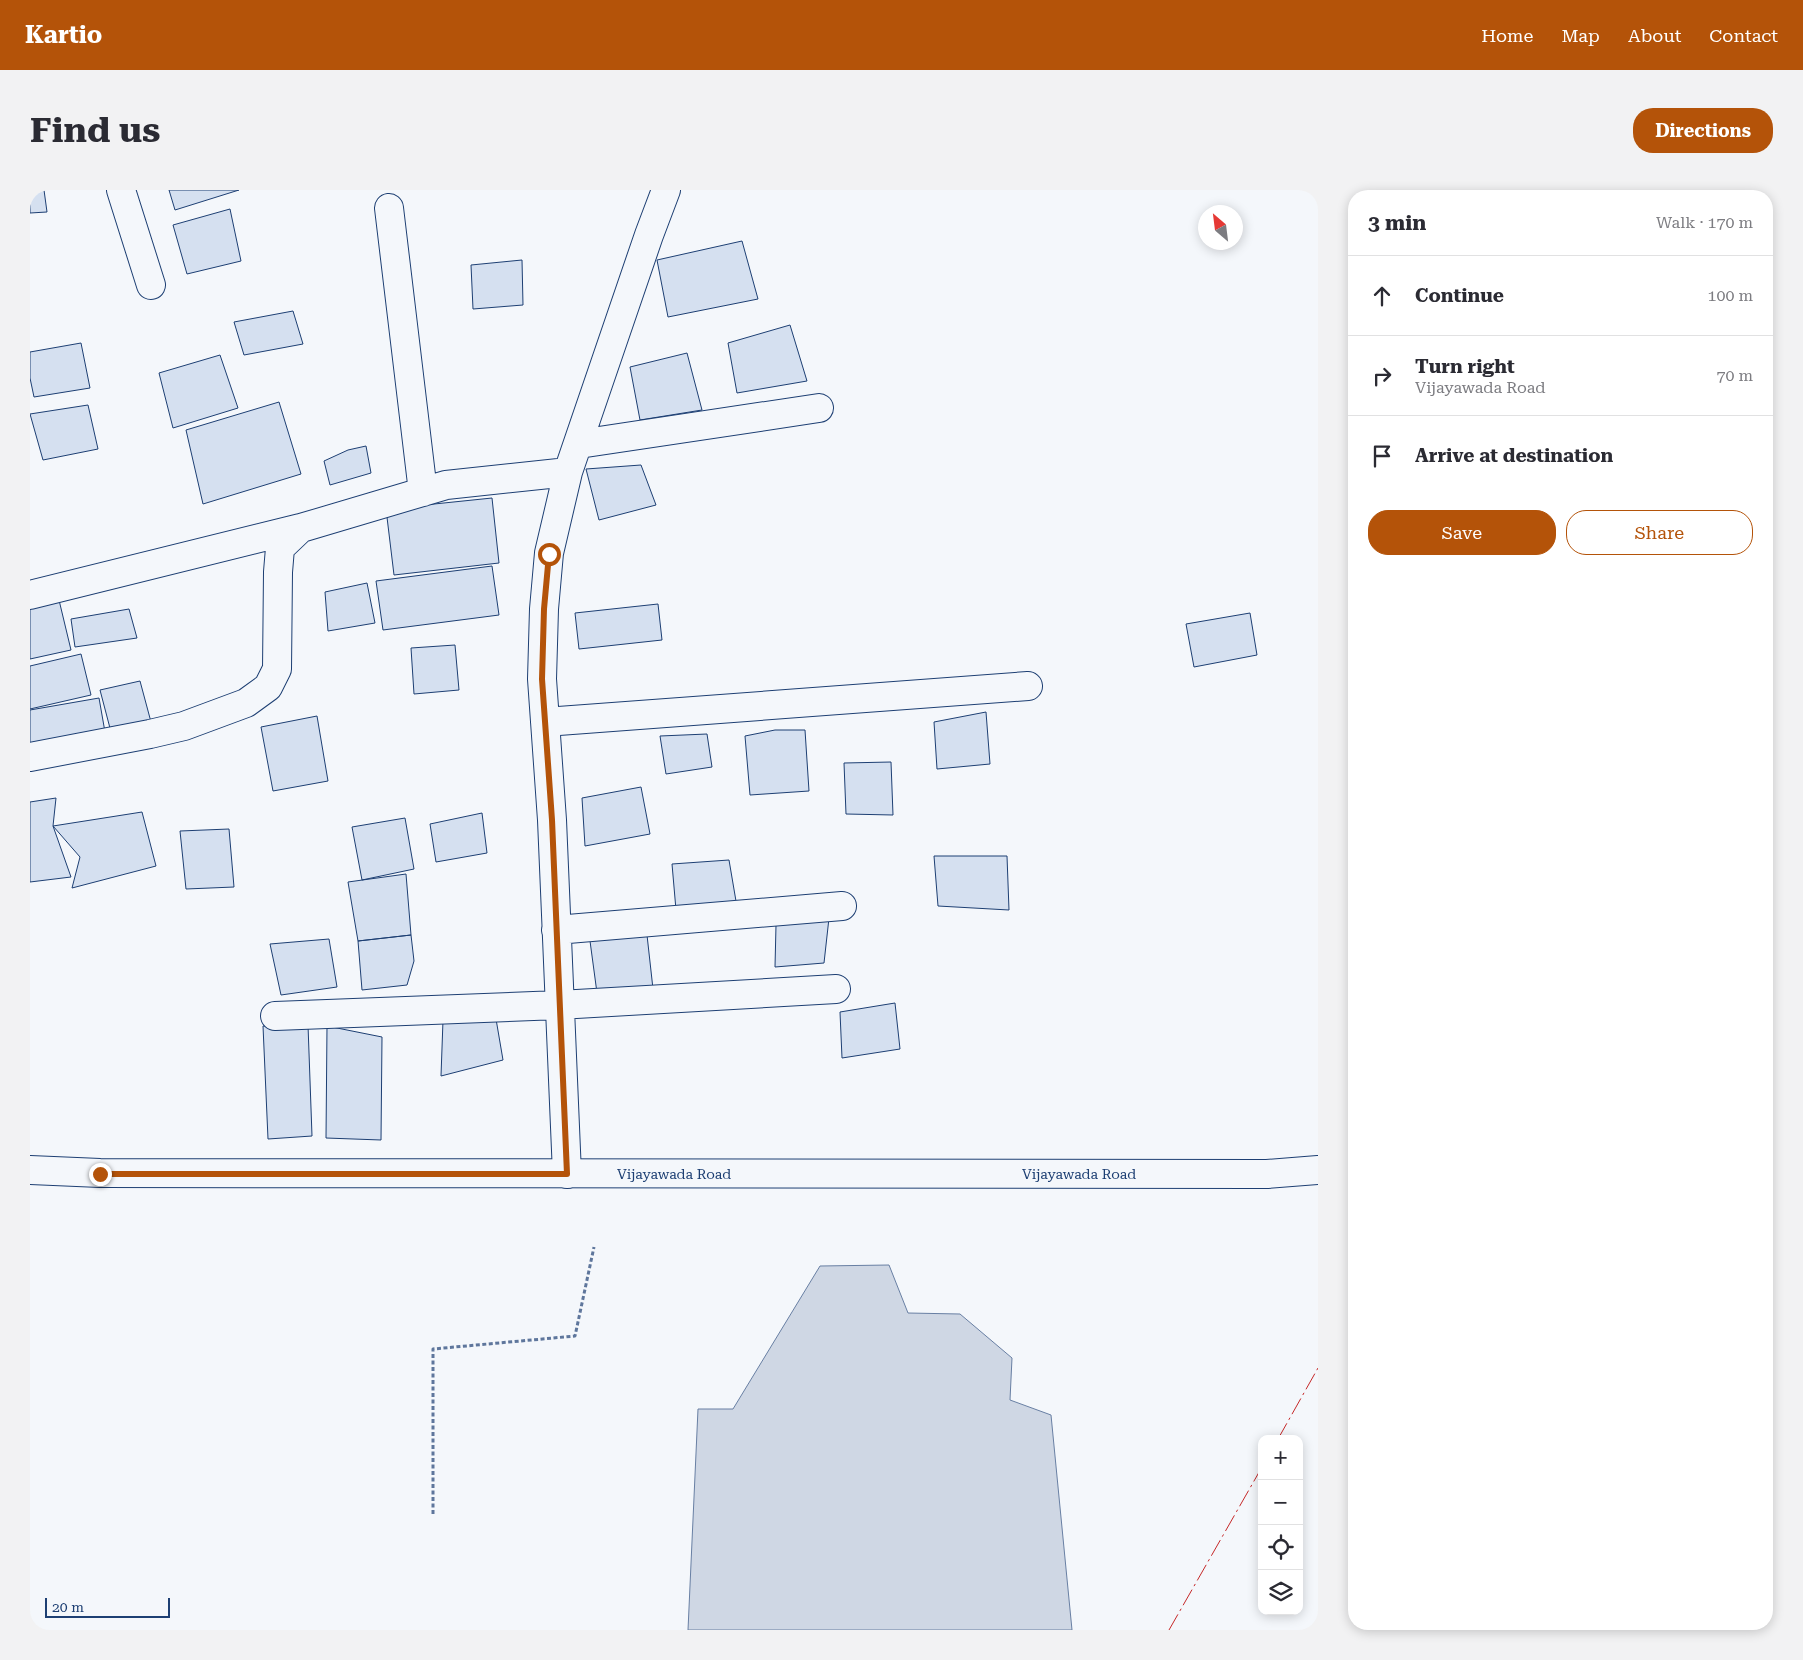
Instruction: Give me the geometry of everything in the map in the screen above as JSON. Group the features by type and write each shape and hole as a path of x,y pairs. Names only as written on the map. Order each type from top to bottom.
{"street":[{"path":"121,190 152,285"},
{"path":"567,1174 552,820 542,679 544,609 549,554 568,472 666,190"},
{"path":"389,208 423,492"},
{"path":"579,444 819,408"},
{"path":"30,595 301,528 446,486 568,472"},
{"path":"30,757 184,726 246,703 268,687 277,669 280,548 301,528"},
{"path":"545,722 1028,686"},
{"path":"556,930 842,906"},
{"path":"275,1016 559,1005 836,989"},
{"name":"Vijayawada Road","path":"30,1170 100,1174 1267,1174 1318,1170"}],"path":[{"path":"432,1514 433,1349 575,1336 594,1247"}],"shaded area":[{"path":"889,1265 908,1313 960,1314 1012,1358 1010,1400 1051,1415 1072,1630 688,1630 698,1409 733,1409 820,1266"}],"building":[{"path":"30,190 44,190 47,212 30,213"},
{"path":"169,190 239,190 175,210"},
{"path":"230,209 241,261 187,274 173,225"},
{"path":"742,241 758,299 668,317 657,260"},
{"path":"522,260 523,305 473,309 471,265"},
{"path":"293,311 303,344 244,355 234,322"},
{"path":"790,325 807,381 737,393 728,343"},
{"path":"81,343 90,388 34,397 30,378 30,352"},
{"path":"687,353 702,410 640,420 630,367"},
{"path":"220,355 238,408 173,428 159,373"},
{"path":"279,402 301,474 203,504 186,430"},
{"path":"88,405 98,449 43,460 30,414"},
{"path":"366,446 371,473 330,485 324,461 348,450"},
{"path":"641,465 656,505 599,520 586,469"},
{"path":"492,498 499,563 394,575 386,509"},
{"path":"492,566 499,615 383,630 376,581"},
{"path":"367,583 375,623 328,631 325,592"},
{"path":"59,600 71,650 30,659 30,606"},
{"path":"658,604 662,640 579,649 575,613"},
{"path":"129,609 137,638 75,647 71,619"},
{"path":"1250,613 1257,655 1194,667 1186,624"},
{"path":"455,645 459,690 414,694 411,648"},
{"path":"81,654 91,695 30,709 30,666"},
{"path":"140,681 151,722 111,732 100,690"},
{"path":"99,698 105,732 30,745 30,710"},
{"path":"986,712 990,764 937,769 934,722"},
{"path":"317,716 328,781 273,791 261,727"},
{"path":"775,730 805,730 809,791 750,795 745,736"},
{"path":"707,734 712,767 666,774 660,736"},
{"path":"891,762 893,815 846,814 844,763"},
{"path":"641,787 650,834 585,846 582,798"},
{"path":"56,798 53,826 71,877 30,882 30,802"},
{"path":"142,812 156,866 72,888 80,857 53,826"},
{"path":"482,813 487,853 436,862 430,824"},
{"path":"405,818 414,869 362,880 352,827"},
{"path":"229,829 234,887 186,889 180,831"},
{"path":"934,856 1007,856 1009,910 938,906"},
{"path":"729,860 737,907 676,910 672,864"},
{"path":"406,874 411,935 358,941 348,882"},
{"path":"829,918 824,963 775,967 776,925"},
{"path":"411,935 414,961 407,985 362,990 358,941"},
{"path":"647,935 653,989 597,993 590,941"},
{"path":"329,939 337,987 281,995 270,944"},
{"path":"895,1003 900,1049 842,1058 840,1012"},
{"path":"496,1019 503,1060 441,1076 443,1020"},
{"path":"308,1025 312,1136 268,1139 263,1026"},
{"path":"327,1026 382,1037 381,1140 326,1138"}],"power":[{"path":"1280,1435 1318,1368"},
{"path":"1169,1630 1258,1474"}],"route":[{"path":"100,1174 567,1174 552,820 542,679 544,609 549,554"}]}
